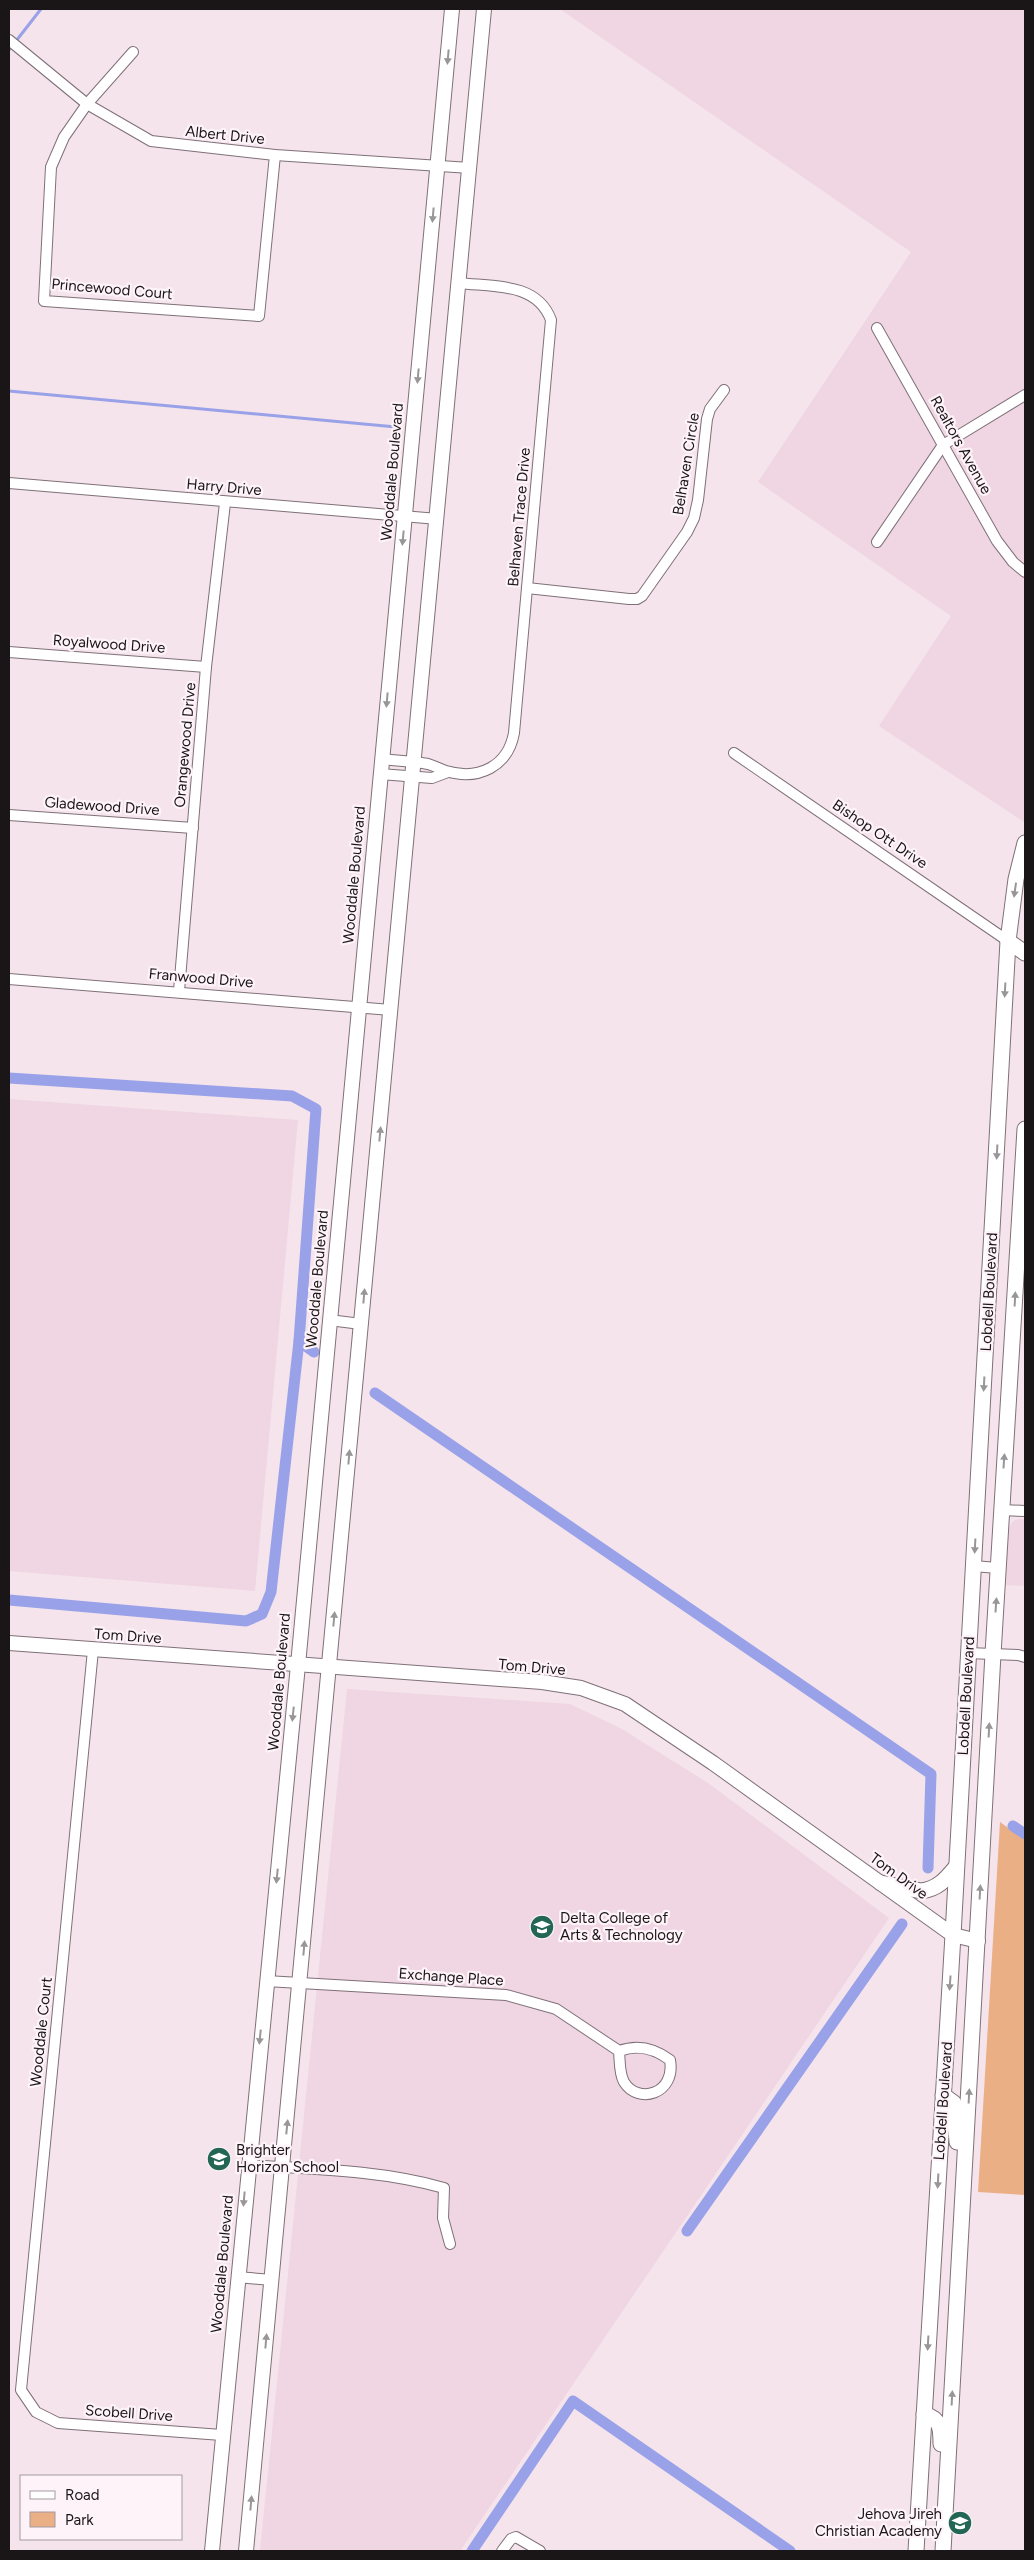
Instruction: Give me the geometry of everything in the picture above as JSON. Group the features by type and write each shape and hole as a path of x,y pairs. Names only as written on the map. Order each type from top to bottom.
{"main road":[{"name":"Lobdell Boulevard","path":"916,2551 953,1935 1008,941 1016,878 1025,843"},
{"path":"1008,941 1025,953"},
{"name":"Lobdell Boulevard","path":"943,2551 978,1941 992,1654 1025,1129"},
{"path":"994,1206 1020,1207"},
{"path":"881,1883 922,1891 928,1890 941,1883 956,1867"},
{"path":"943,2095 954,2103 958,2129 957,2153 965,2166"},
{"path":"935,2221 962,2222"},
{"path":"924,2414 935,2419 940,2425 940,2469 947,2482"}],"street":[{"name":"Wooddale Boulevard","path":"212,2551 247,2166 298,1665 452,9"},
{"path":"246,2551 438,520 484,9"},
{"name":"Albert Drive","path":"9,40 87,104 150,142 274,155 470,168"},
{"name":"Princewood Court","path":"133,52 87,104 64,137 52,167 44,301 259,316 274,155"},
{"name":"Belhaven Trace Drive","path":"448,772 468,774 489,770 501,761 510,749 514,733 551,320 542,304 525,292 459,283"},
{"name":"Realtors Avenue","path":"877,328 1003,552 1025,572"},
{"name":"Belhaven Circle","path":"527,588 637,599 642,596 691,525 698,500 707,419 710,409 724,390"},
{"path":"877,542 943,445 1025,395"},
{"name":"Harry Drive","path":"9,483 438,520"},
{"name":"Orangewood Drive","path":"179,991 206,667 225,502"},
{"name":"Royalwood Drive","path":"9,652 206,667"},
{"name":"Bishop Ott Drive","path":"734,753 1008,941"},
{"path":"381,759 430,765 448,772"},
{"path":"380,774 432,778 448,772"},
{"name":"Gladewood Drive","path":"9,815 193,828"},
{"name":"Franwood Drive","path":"9,979 179,991 391,1010"},
{"path":"329,1320 362,1324"},
{"path":"1002,1510 1025,1510"},
{"path":"973,1566 998,1568"},
{"name":"Tom Drive","path":"9,1643 329,1668 542,1682 581,1688 624,1704 713,1763 953,1935 978,1941"},
{"name":"Wooddale Court","path":"36,2412 21,2390 93,1650"},
{"path":"968,1653 1025,1657"},
{"name":"Exchange Place","path":"266,1981 506,1995 556,2009 619,2051"},
{"path":"633,2046 659,2052 670,2060 672,2072 662,2090 653,2093 640,2093 625,2083 620,2069 619,2051 633,2046"},
{"path":"247,2166 374,2175 423,2182 444,2188 443,2218 450,2244"},
{"path":"237,2277 272,2280"},
{"name":"Scobell Drive","path":"36,2412 58,2423 222,2435"},
{"path":"502,2551 511,2539 516,2537 540,2551"}],"shaded area":[{"path":"560,9 1025,9 1024,822 879,726 951,616 758,482 911,252"},
{"path":"9,1099 298,1120 255,1591 9,1571"},
{"path":"1025,1519 1025,1586 1005,1585 1009,1528 1013,1521"},
{"path":"347,1689 570,1704 622,1729 708,1783 889,1918 460,2551 260,2551"}],"green space":[{"path":"1000,1822 1025,1840 1025,2195 978,2192"}],"waterway":[{"path":"9,50 41,9"},
{"path":"9,391 396,427"},
{"path":"9,1078 292,1096 316,1109 299,1341 271,1592 262,1614 246,1621 9,1600"},
{"path":"299,1341 314,1352"},
{"path":"375,1393 931,1774 928,1868"},
{"path":"1013,1826 1025,1834"},
{"path":"687,2231 902,1924"},
{"path":"472,2551 573,2401 790,2551"}],"place":[{"name":"Delta College of Arts & Technology","path":"542,1927"},
{"name":"Brighter Horizon School","path":"219,2159"},
{"name":"Jehova Jireh Christian Academy","path":"960,2523"}]}
